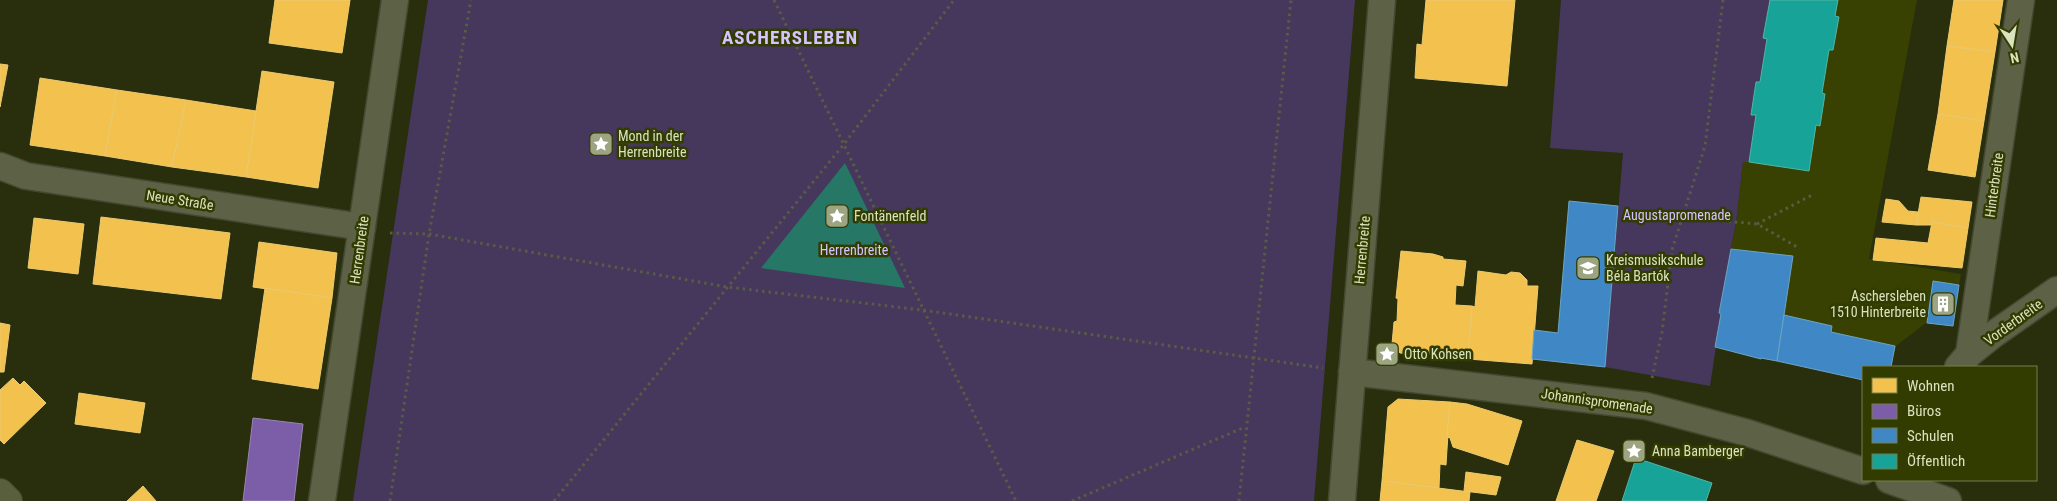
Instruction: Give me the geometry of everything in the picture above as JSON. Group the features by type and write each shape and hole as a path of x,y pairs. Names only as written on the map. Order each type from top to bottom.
{"main road":[{"path":"0,493 8,501"}],"street":[{"name":"Herrenbreite","path":"322,501 395,0"},
{"name":"Herrenbreite","path":"1342,501 1382,0"},
{"name":"Hinterbreite","path":"1963,361 2021,0"},
{"name":"Neue Straße","path":"0,166 26,176 362,227"},
{"name":"Vorderbreite","path":"1963,361 1994,334 2057,290"},
{"name":"Johannispromenade","path":"1352,372 1646,406 1748,433 1862,471"},
{"path":"1892,481 1948,501"}],"path":[{"path":"390,501 429,234 471,0"},
{"path":"774,0 922,310 1016,501"},
{"path":"554,501 844,144 954,0"},
{"path":"1239,501 1290,0"},
{"path":"1646,406 1662,332 1672,250 1706,146 1723,0"},
{"path":"1756,224 1812,195"},
{"path":"1683,217 1756,224 1799,248"},
{"path":"362,227 392,234 429,234 727,287 922,310 1352,372"},
{"path":"1072,501 1246,427"}],"shaded area":[{"path":"1770,0 1917,0 1869,259 1961,274 1953,326 1926,323 1896,346 1891,366 1862,366 1862,380 1761,359 1715,347 1724,283 1736,222 1743,162 1749,162 1755,115 1751,115 1756,82 1760,82 1767,39 1763,38"}],"green space":[{"name":"Herrenbreite","path":"428,0 1355,0 1314,501 353,501"},
{"name":"Augustapromenade","path":"1561,0 1770,0 1763,38 1767,39 1760,82 1756,82 1751,115 1756,115 1749,162 1743,162 1736,222 1719,313 1721,314 1710,386 1605,367 1623,153 1550,148"}],"water":[{"name":"Fontänenfeld","path":"845,163 905,288 761,268"}],"building: Wohnen":[{"path":"275,0 350,0 342,53 269,43"},
{"path":"1426,0 1515,0 1507,86 1415,78 1417,44 1422,45"},
{"path":"1954,0 2003,0 1995,52 1947,46"},
{"path":"1947,46 1995,52 1984,121 1938,114"},
{"path":"0,64 8,65 0,107"},
{"path":"262,71 334,82 318,188 246,177"},
{"path":"40,78 117,90 105,156 30,145"},
{"path":"117,90 186,100 172,167 105,156"},
{"path":"186,100 256,111 246,177 172,167"},
{"path":"1938,114 1984,121 1975,177 1928,170"},
{"path":"1921,197 1972,202 1968,228 1932,222 1931,225 1916,225"},
{"path":"1886,199 1899,201 1908,211 1918,212 1916,225 1882,222"},
{"path":"101,217 230,233 221,299 93,284"},
{"path":"34,218 84,224 78,274 28,268"},
{"path":"1932,222 1968,228 1962,268 1873,260 1876,238 1928,243"},
{"path":"259,242 337,253 332,298 253,287"},
{"path":"1401,251 1433,254 1443,257 1443,259 1466,261 1463,286 1456,285 1455,305 1472,306 1468,359 1422,353 1422,355 1400,353 1392,344 1394,322 1397,321 1398,299 1396,298"},
{"path":"1478,271 1506,275 1511,272 1520,273 1527,280 1527,286 1538,286 1532,364 1468,359 1472,306 1475,307"},
{"path":"265,288 332,298 318,389 252,379"},
{"path":"0,323 10,325 4,372 0,372"},
{"path":"13,378 20,385 24,381 46,403 4,444 0,440 0,390"},
{"path":"79,393 145,403 140,433 75,424"},
{"path":"1398,399 1450,402 1446,465 1440,464 1439,488 1382,481 1388,407"},
{"path":"1450,402 1467,404 1522,421 1508,465 1453,447 1450,438 1447,437"},
{"path":"1577,440 1614,451 1596,501 1556,501"},
{"path":"1466,472 1501,477 1496,495 1464,491"},
{"path":"1382,481 1470,492 1469,501 1380,501"},
{"path":"143,486 156,501 127,501"}],"building: Büros":[{"path":"253,418 303,424 294,501 243,501"}],"building: Schulen":[{"name":"Kreismusikschule Béla Bartók","path":"1569,201 1618,206 1605,367 1532,359 1534,330 1558,333"},
{"path":"1731,249 1793,256 1777,361 1761,359 1715,347 1721,314 1719,313"},
{"name":"Aschersleben 1510 Hinterbreite","path":"1933,281 1959,285 1953,326 1927,323"},
{"path":"1784,315 1832,326 1831,332 1895,346 1891,366 1862,366 1862,380 1777,361"}],"building: Öffentlich":[{"path":"1770,0 1838,0 1835,16 1839,17 1833,50 1829,50 1822,93 1825,94 1820,126 1816,125 1809,171 1749,162 1756,115 1751,115 1756,82 1760,82 1767,39 1763,38"},
{"path":"1636,458 1712,483 1706,501 1622,501"}],"place":[{"name":"Mond in der Herrenbreite","path":"601,144"},
{"name":"Fontänenfeld","path":"837,216"},
{"name":"Kreismusikschule Béla Bartók","path":"1588,268"},
{"name":"Aschersleben 1510 Hinterbreite","path":"1943,304"},
{"name":"Otto Kohsen","path":"1387,354"},
{"name":"Anna Bamberger","path":"1634,451"}],"district":[{"name":"ASCHERSLEBEN","path":"790,37"}]}
